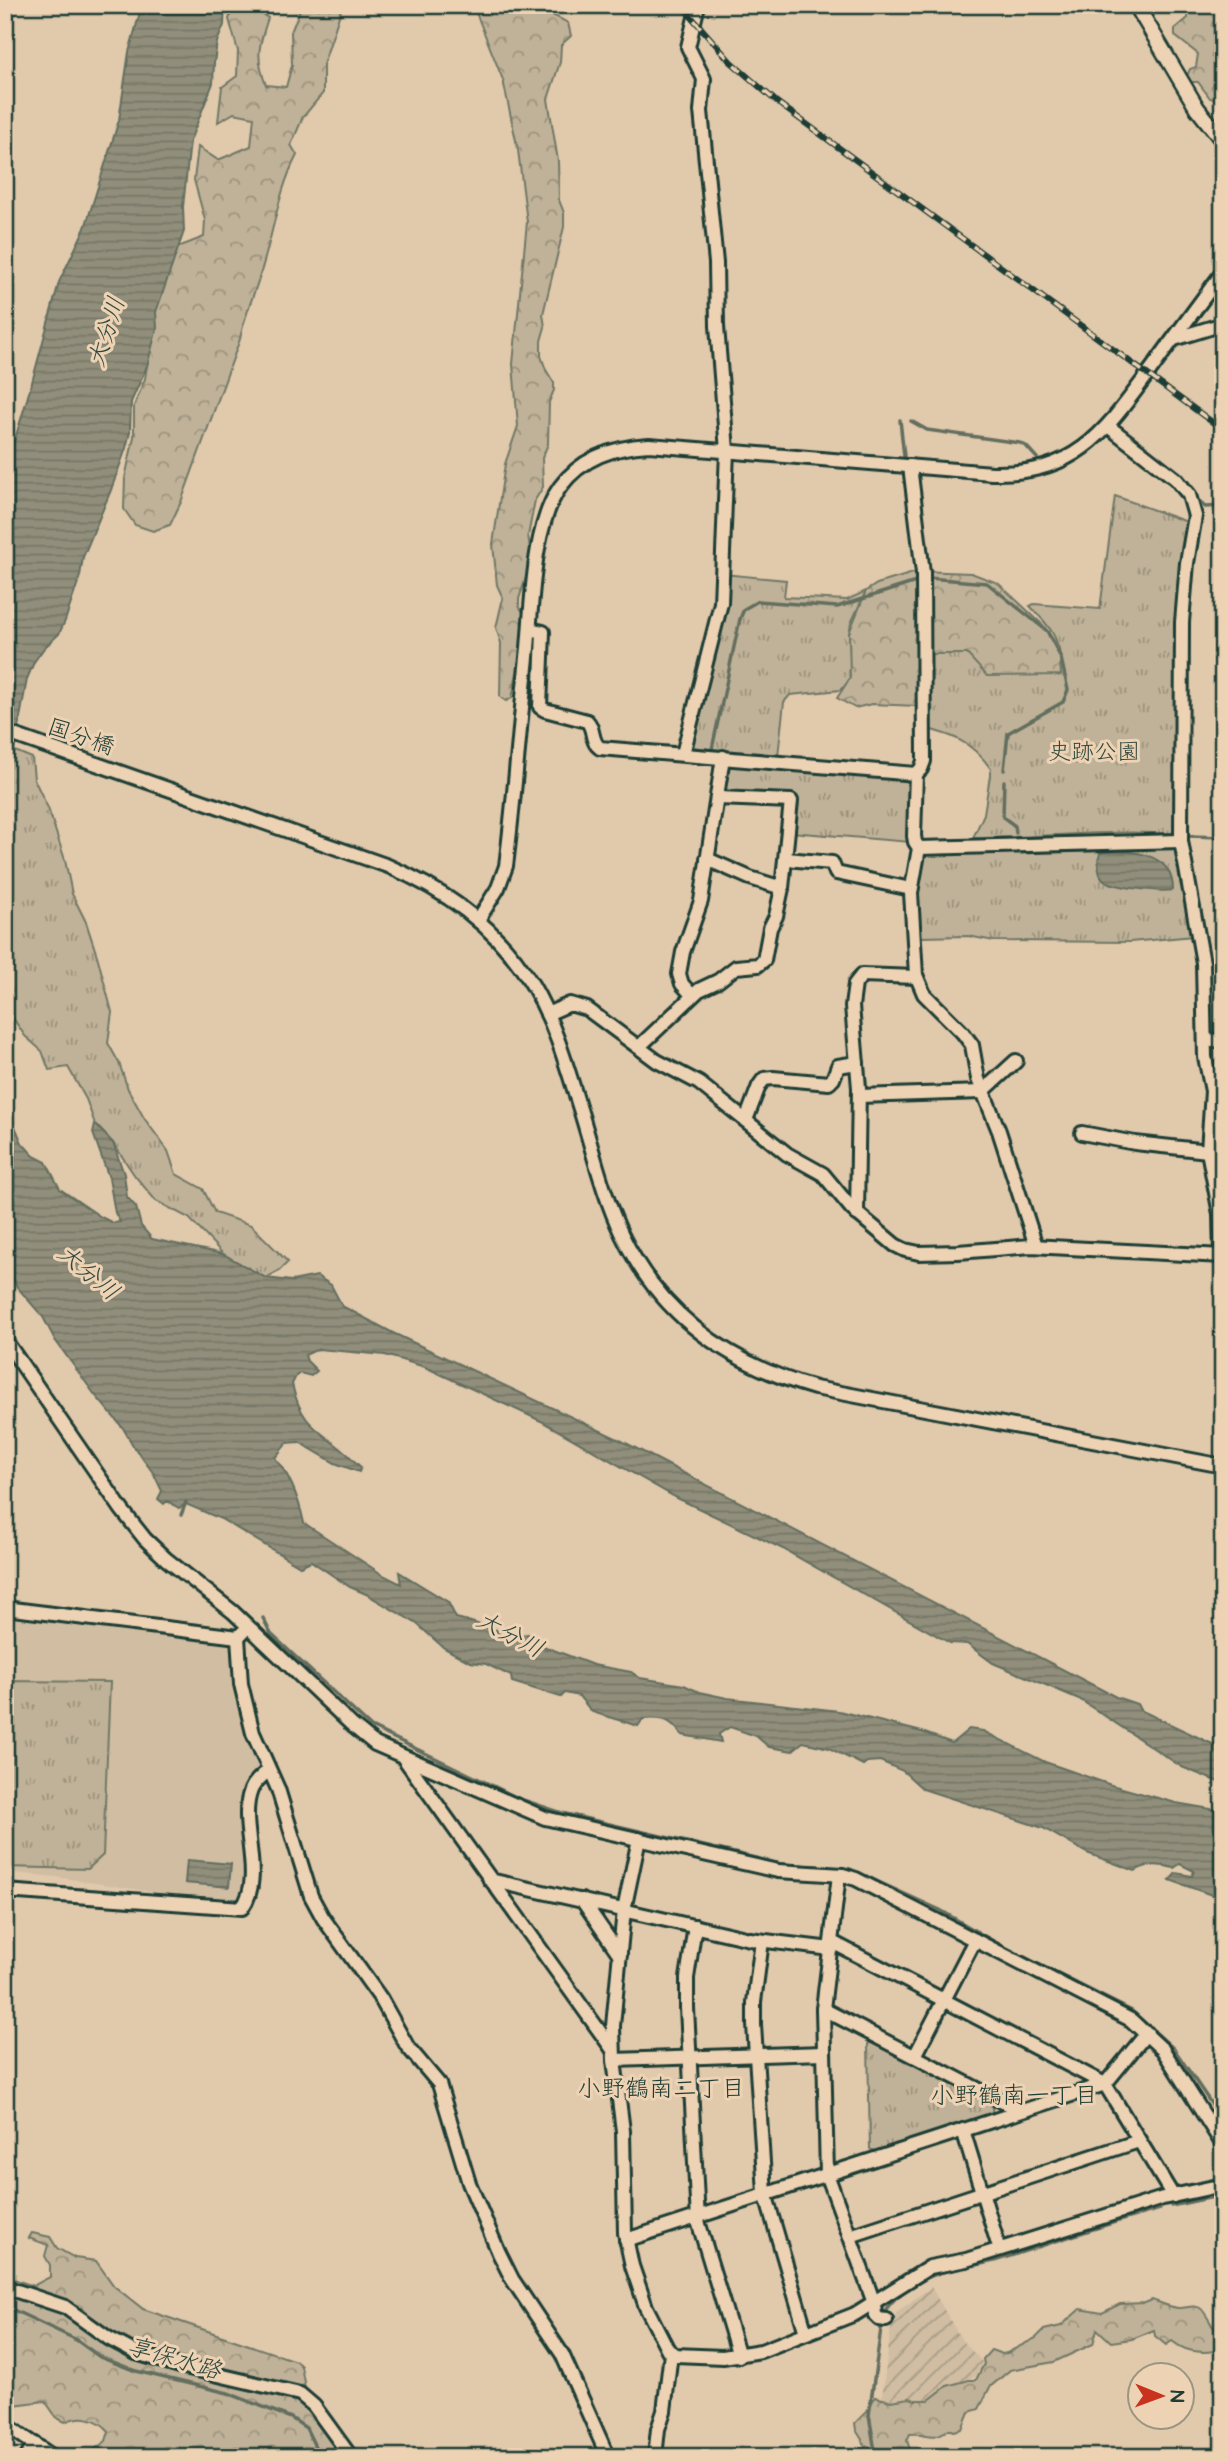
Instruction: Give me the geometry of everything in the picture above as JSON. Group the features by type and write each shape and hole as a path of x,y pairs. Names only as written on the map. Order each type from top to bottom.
{"main road":[{"path":"1136,5 1192,99 1223,141"}],"street":[{"path":"683,754 721,603 727,451 717,326 716,263 701,111 704,79 688,47 698,5"},
{"path":"478,920 498,888 506,866 540,538 547,513 561,486 580,466 604,453 637,446 992,473 1037,470 1076,453 1108,426 1223,272"},
{"path":"1173,339 1223,324"},
{"path":"547,1014 570,1004 587,1009 657,1061 699,1083 787,1154 823,1174 857,1214 896,1246 911,1252 975,1252 1036,1246 1222,1256 1220,1214 1208,1151 1212,1091 1205,1057 1203,963 1181,841 1182,622 1187,563 1195,524 1194,509 1189,495 1169,472 1108,426"},
{"path":"910,466 923,573 924,761 916,774 914,836 919,848 911,889 916,977 929,1000 971,1042 982,1092 999,1130 1036,1246"},
{"path":"530,629 543,632 542,709 587,721 594,742 600,748 916,774"},
{"name":"国分橋","path":"5,732 388,866 434,888 478,920 521,968 547,1014 569,1072 609,1205 621,1234 644,1273 664,1299 691,1326 740,1360 773,1375 815,1388 1223,1466"},
{"path":"692,995 682,984 679,974 683,952 699,908 723,757"},
{"path":"643,1043 692,995 736,967 763,962 782,888 791,801 718,798"},
{"path":"919,848 1181,841"},
{"path":"707,859 750,878 782,888"},
{"path":"786,859 832,863 836,873 911,889"},
{"path":"857,1214 859,1096 852,1006 858,979 862,975 916,977"},
{"path":"1205,1040 1223,1041"},
{"path":"859,1096 982,1092 1017,1061"},
{"path":"746,1120 764,1079 829,1083 838,1066 857,1063"},
{"path":"1082,1133 1136,1143 1208,1151"},
{"path":"5,1340 137,1530 166,1559 249,1627 360,1733 375,1744 533,1814 778,1871 852,1878 1124,2015 1147,2034 1167,2056 1223,2145"},
{"path":"5,1608 237,1637 249,1627"},
{"path":"237,1637 245,1702 256,1742 278,1789 310,1896 381,1999 407,2046 439,2084 469,2183 499,2253 512,2279 562,2354 608,2457"},
{"path":"403,1757 614,2055"},
{"path":"5,1891 77,1894 165,1904 242,1908 248,1895 251,1870 248,1823 250,1792 269,1770"},
{"path":"639,1839 624,1910 613,2026 623,2131 626,2239 646,2307 671,2353 655,2457"},
{"path":"839,1875 823,2009 827,2174 874,2303 875,2315 879,2319 887,2320"},
{"path":"490,1880 762,1941 831,1945 1105,2084 1173,2196"},
{"path":"582,1900 620,1955"},
{"path":"695,1926 687,1978 698,2216 739,2356"},
{"path":"915,2056 975,1940"},
{"path":"762,1941 754,2002 765,2193 806,2333"},
{"path":"823,2009 1020,2111"},
{"path":"626,2239 1105,2084 1147,2034"},
{"path":"614,2055 690,2058 824,2053"},
{"path":"963,2130 997,2241"},
{"path":"850,2236 1139,2141"},
{"path":"671,2353 680,2356 739,2356 761,2351 848,2317 929,2267 986,2255 1173,2196 1223,2185"},
{"path":"5,2287 65,2307 108,2339 136,2353 180,2367 300,2394 314,2406 351,2457"},
{"path":"5,2424 53,2457"},
{"path":"27,2457 35,2444"}],"shaded area":[{"path":"8,1615 218,1638 230,1642 236,1690 252,1745 263,1769 244,1787 242,1818 245,1878 242,1900 238,1905 57,1877 5,1872 5,1676 9,1675"},
{"path":"931,2287 961,2339 984,2364 977,2376 947,2386 929,2400 910,2398 891,2401 882,2397 892,2321 897,2312"}],"green space":[{"path":"234,5 253,5 255,10 268,18 262,36 260,67 266,85 286,87 292,65 291,32 302,5 340,5 341,10 323,65 323,93 303,117 291,145 297,155 281,195 240,339 181,502 170,525 153,531 135,525 124,509 125,478 134,437 134,406 145,379 155,311 173,249 204,237 205,220 194,180 198,147 218,160 251,146 254,117 234,113 218,122 222,87 237,76 238,51 229,19"},
{"path":"473,5 511,6 545,12 568,23 571,36 561,45 560,62 548,99 558,161 559,200 564,213 564,227 543,314 545,327 541,341 541,356 554,383 554,390 549,402 548,444 542,458 543,487 535,500 528,536 531,552 529,568 519,599 519,606 524,614 525,632 512,698 506,701 500,697 501,643 496,628 503,598 497,585 493,544 505,464 518,426 513,364 527,222 518,150 503,80"},
{"path":"1187,5 1223,5 1223,102 1210,98 1198,82 1191,82 1186,78 1190,69 1196,67 1198,54 1175,36 1175,29 1188,18"},
{"name":"史跡公園","path":"1115,496 1190,523 1183,562 1177,640 1176,834 973,838 984,814 991,769 976,751 959,740 916,726 918,654 967,654 1061,675 1059,652 1051,630 1030,606 1034,604 1100,609"},
{"path":"920,571 971,573 998,583 1044,626 1059,648 1061,675 987,676 967,654 918,654 917,706 872,704 855,708 837,698 850,678 849,633 866,591 877,584"},
{"path":"723,574 786,580 784,597 847,600 866,591 849,633 851,679 841,690 790,695 784,702 778,756 690,747"},
{"path":"15,751 32,758 34,779 48,808 65,860 72,894 86,922 98,959 112,1012 108,1043 119,1063 128,1089 144,1118 168,1151 176,1174 203,1189 215,1213 251,1225 288,1262 266,1278 223,1254 189,1218 156,1201 113,1143 95,1124 86,1099 68,1067 49,1070 42,1051 25,1036 5,1006 5,775"},
{"path":"725,761 912,778 910,842 791,832 792,799 720,796"},
{"path":"1178,844 1193,936 1130,942 994,941 968,936 921,937 917,927 915,896 922,854"},
{"path":"5,1681 110,1682 103,1855 88,1869 5,1867"},
{"path":"875,2040 994,2103 991,2115 874,2151 870,2149 868,2044"},
{"path":"32,2233 50,2237 57,2248 75,2258 96,2261 114,2286 143,2309 296,2361 301,2366 305,2388 338,2433 343,2457 91,2457 91,2452 106,2441 109,2431 100,2423 83,2418 65,2422 57,2418 45,2401 5,2406 5,2276 33,2286 50,2277 50,2265 45,2256 48,2245 29,2238"},
{"path":"1152,2300 1175,2307 1195,2306 1203,2310 1223,2338 1223,2367 1214,2351 1191,2351 1172,2341 1166,2345 1155,2336 1154,2330 1132,2339 1111,2342 1097,2329 1093,2344 1054,2362 1010,2370 990,2387 979,2409 969,2412 962,2429 949,2429 934,2436 910,2434 907,2440 912,2457 860,2457 866,2446 856,2430 855,2423 867,2411 875,2397 891,2401 910,2398 929,2400 947,2386 976,2380 984,2364 983,2359 991,2350 1007,2353 1036,2338 1044,2330 1061,2326 1080,2309 1102,2313 1120,2304 1145,2303"}],"water":[{"name":"大分川","path":"142,5 225,5 224,25 217,42 213,83 190,141 183,207 184,231 156,312 157,328 147,366 131,402 130,432 126,448 83,557 80,576 65,621 59,634 34,662 27,679 15,746 5,768 5,461 15,439 31,386 59,282 85,228 119,120 129,52"},
{"path":"1100,853 1135,853 1157,860 1166,867 1173,890 1137,889 1108,882 1100,873"},
{"name":"大分川","path":"5,1111 22,1143 34,1156 46,1162 60,1189 101,1217 113,1223 120,1222 115,1213 109,1178 93,1133 95,1124 113,1143 124,1174 127,1197 136,1207 141,1226 152,1239 223,1254 266,1278 292,1281 317,1276 331,1285 342,1306 393,1333 620,1440 1116,1697 1137,1704 1140,1710 1223,1749 1223,1784 1182,1767 1079,1699 993,1663 967,1644 950,1643 783,1549 675,1497 541,1421 425,1367 385,1355 318,1349 305,1355 317,1371 311,1376 300,1373 292,1384 300,1408 311,1424 361,1467 359,1472 335,1463 299,1442 287,1443 275,1458 293,1488 304,1523 383,1575 401,1584 399,1572 448,1602 456,1618 502,1632 528,1634 543,1646 593,1665 631,1672 640,1678 684,1685 699,1692 727,1698 839,1711 922,1732 952,1743 969,1729 983,1731 1045,1762 1111,1785 1176,1803 1223,1811 1223,1899 1170,1880 1176,1873 1192,1876 1194,1871 1180,1864 1174,1868 1149,1865 1135,1871 1087,1853 1043,1828 923,1789 903,1771 880,1761 863,1765 829,1748 803,1742 792,1751 769,1747 756,1736 730,1727 719,1734 721,1742 682,1735 674,1725 661,1719 643,1719 638,1726 592,1712 579,1696 565,1693 561,1697 512,1682 511,1676 486,1664 470,1662 444,1648 417,1624 350,1587 311,1561 300,1566 221,1519 186,1504 179,1508 167,1501 164,1504 158,1499 162,1491 154,1474 123,1428 55,1340 43,1317 17,1287 5,1263"},
{"path":"187,1860 231,1864 229,1887 185,1883"}],"waterway":[{"path":"900,420 904,456"},
{"path":"911,421 927,430 1020,443 1037,458"},
{"path":"1196,499 1205,507 1223,506"},
{"path":"928,578 987,583 1047,631 1061,658 1068,690 1063,702 1008,733 1004,770"},
{"path":"712,749 744,609 758,601 837,607 919,581"},
{"path":"1004,781 1003,817 1015,826 1016,833"},
{"path":"1037,839 1165,836"},
{"path":"1189,836 1223,837"},
{"path":"181,1515 186,1502"},
{"path":"263,1618 271,1634 371,1727 520,1799 562,1813 781,1864 850,1869 940,1910 998,1944 1132,2011 1174,2049 1223,2121"},
{"path":"1171,2206 1223,2195"},
{"path":"884,2313 902,2293 933,2275 994,2261 1160,2209"},
{"name":"享保水路","path":"5,2306 75,2339 100,2357 136,2371 228,2393 291,2418 306,2428 320,2457"},
{"path":"876,2457 869,2415 881,2329"}],"railway":[{"path":"681,5 731,62 778,103 1223,430"}],"district":[{"name":"小野鶴南二丁目","path":"661,2089"},
{"name":"小野鶴南一丁目","path":"1014,2096"}]}
